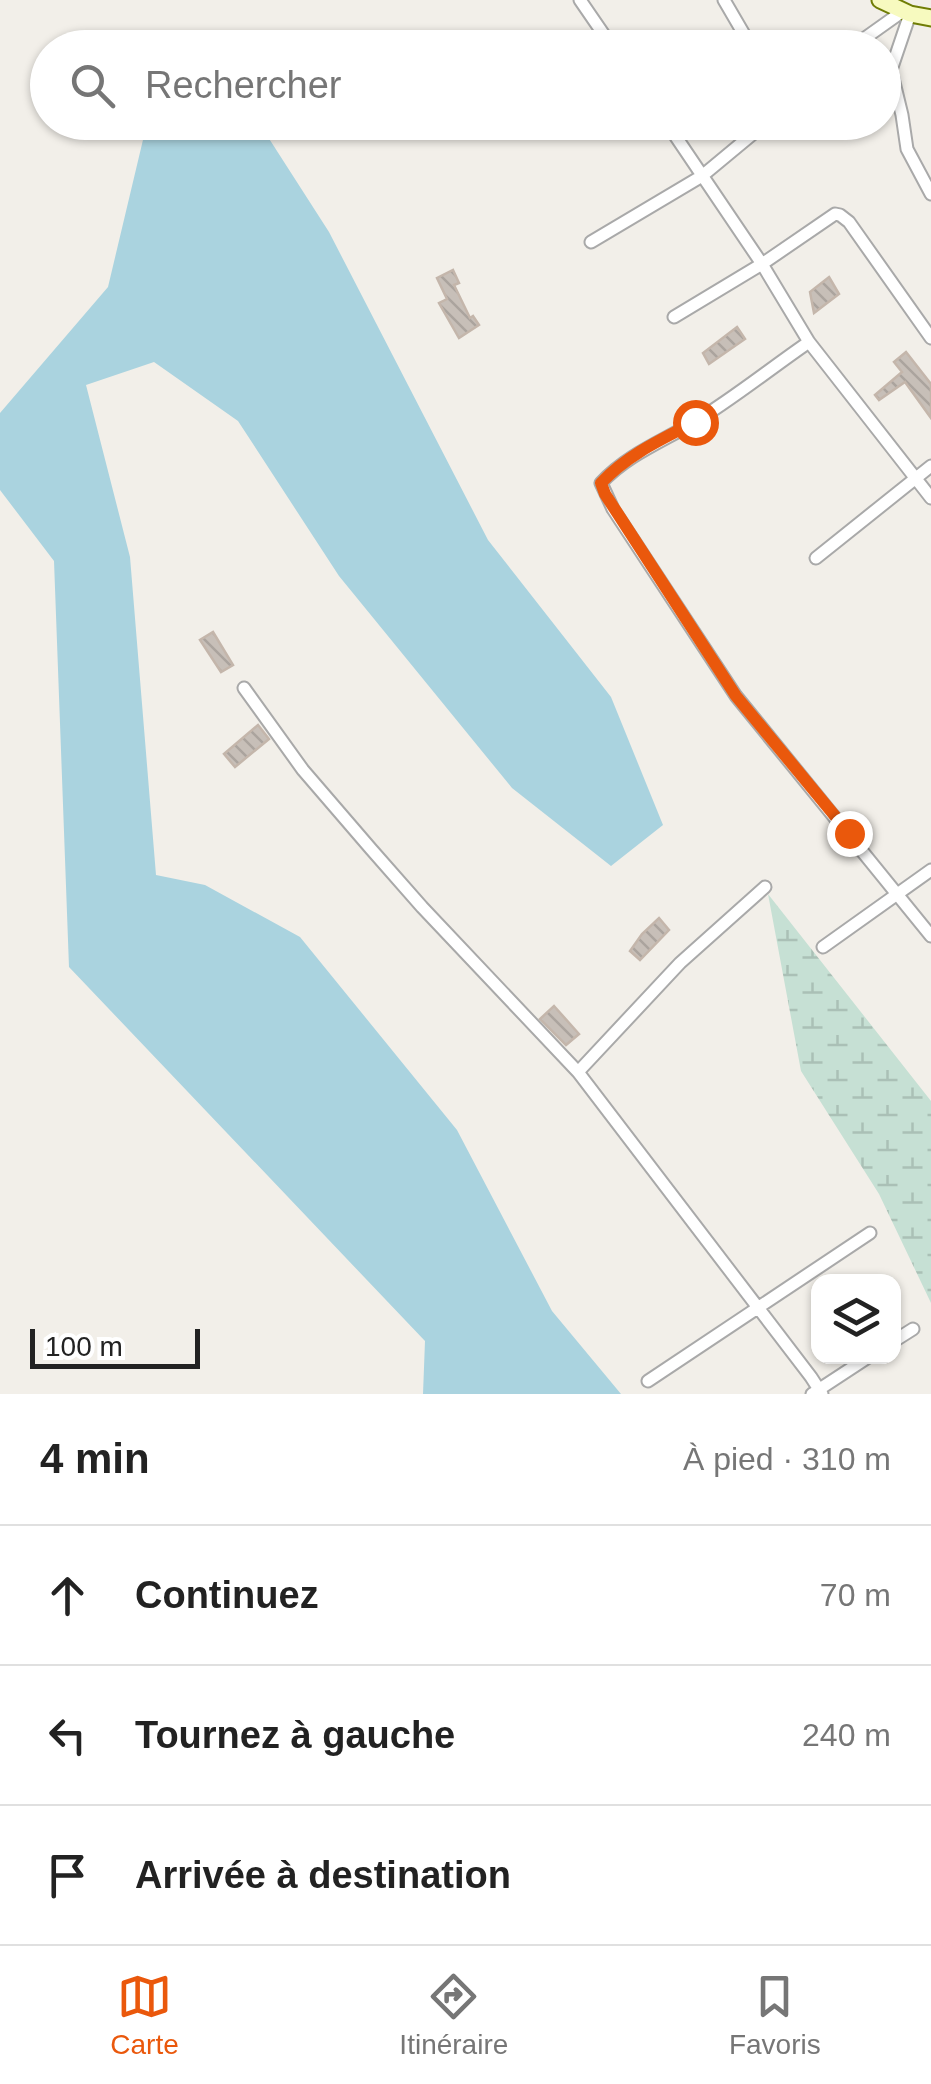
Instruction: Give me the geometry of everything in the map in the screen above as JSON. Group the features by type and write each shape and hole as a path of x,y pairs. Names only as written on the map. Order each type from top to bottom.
{"street":[{"path":"580,0 598,30"},
{"path":"724,0 742,30"},
{"path":"880,0 931,18"},
{"path":"874,30 903,8"},
{"path":"901,111 907,148 931,194"},
{"path":"678,140 762,264 809,342 931,498"},
{"path":"592,242 702,176 746,140"},
{"path":"674,317 762,264 829,216 840,215 850,222 931,338"},
{"path":"809,342 695,422 615,468 601,483 613,509 736,696 931,936"},
{"path":"816,558 931,466"},
{"path":"244,688 303,770 371,849 578,1072 818,1392 858,1364"},
{"path":"823,948 931,870"},
{"path":"578,1072 680,963 765,887"},
{"path":"648,1380 870,1233"},
{"path":"901,1337 913,1329"}],"green space":[{"path":"768,894 931,1101 931,1303 879,1194 801,1071"}],"water":[{"path":"143,140 270,140 329,232 488,540 611,697 663,825 611,866 512,788 339,576 238,421 154,362 86,385 130,557 156,875 205,885 300,937 457,1130 552,1311 621,1394 423,1394 425,1341 69,967 54,561 0,490 0,413 108,287"}],"building":[{"path":"453,270 459,283 454,285 470,318 473,316 479,325 459,338 439,303 447,299 437,278"},
{"path":"829,277 839,294 814,313 810,292"},
{"path":"737,327 745,339 709,364 703,353"},
{"path":"906,352 931,384 931,418 905,382 879,400 875,395 902,372 894,362"},
{"path":"213,632 233,665 221,672 200,640"},
{"path":"258,725 269,739 235,767 224,754"},
{"path":"659,918 669,930 640,960 630,951"},
{"path":"554,1006 579,1034 566,1045 540,1019"}],"route":[{"path":"695,422 615,468 601,483 605,494 736,696 849,833"}]}
